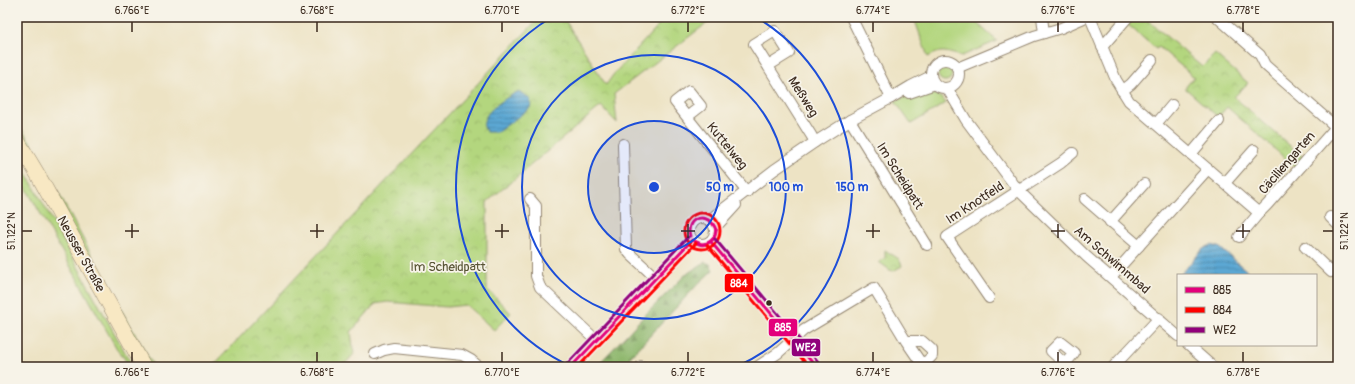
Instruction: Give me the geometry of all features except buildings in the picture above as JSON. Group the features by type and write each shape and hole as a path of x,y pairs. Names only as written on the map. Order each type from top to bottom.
{"main road":[{"name":"Neusser Straße","path":"17,140 38,175 144,367"}],"street":[{"path":"851,17 892,98"},
{"path":"1042,17 1044,33"},
{"path":"957,68 1086,17"},
{"path":"1090,17 1122,91 1131,84 1152,60"},
{"path":"1102,47 1128,17"},
{"name":"Cäciliengarten","path":"1122,91 1129,101 1259,213 1268,205 1336,127 1265,65 1260,55 1217,17"},
{"path":"941,61 950,62 957,68 958,77 950,86 942,88 933,80 933,67 941,61"},
{"name":"Meßweg","path":"768,66 816,142"},
{"path":"712,224 774,170 816,142 850,120 892,98 933,80"},
{"name":"Am Schwimmbad","path":"950,86 963,104 971,126 982,143 1018,190 1087,257 1177,335"},
{"path":"1156,124 1172,105"},
{"name":"Kuttelweg","path":"687,117 745,194"},
{"name":"Im Scheidpatt","path":"850,120 927,245"},
{"path":"1191,154 1219,122"},
{"path":"623,144 626,249 656,278"},
{"path":"1225,183 1254,150"},
{"path":"1018,190 1060,163 1073,152"},
{"path":"1111,277 1208,169"},
{"path":"1110,222 1144,184"},
{"name":"Im Knotfeld","path":"989,298 947,237 1018,190"},
{"path":"530,199 536,206 537,282 540,287 596,340"},
{"path":"1085,199 1139,246"},
{"path":"1239,237 1259,213"},
{"path":"1330,217 1338,225"},
{"path":"697,218 702,218 712,224 715,235 711,242 703,245 692,240 689,232 691,224 697,218"},
{"path":"571,367 692,240"},
{"path":"711,242 816,367"},
{"path":"1305,247 1331,272 1338,267"},
{"path":"757,367 778,353 804,330 874,288 906,341"},
{"path":"1113,367 1159,318"},
{"path":"1189,346 1213,367"},
{"path":"375,354 394,348 462,355 479,367"}],"green space":[{"path":"540,17 563,17 606,85 613,75 666,17 715,17 614,94 617,123 601,106 487,202 487,289 511,313 494,330 466,305 447,307 387,302 375,304 351,332 354,354 342,367 212,367"},
{"path":"970,17 997,41 962,56 942,52 928,57 914,18"},
{"path":"1134,17 1144,17 1202,67 1215,54 1248,83 1234,97 1304,158 1295,167 1227,107 1218,117 1185,88 1194,77 1159,47 1156,49 1127,24"},
{"path":"945,67 950,69 952,74 950,79 945,81 940,79 938,74 940,69"},
{"path":"921,91 923,95 936,95 942,98 946,103 911,124 895,101"},
{"path":"17,123 32,144 120,308 154,367 149,367 28,149 17,132"},
{"path":"17,158 133,367 129,367 123,356 121,356 17,172"},
{"path":"885,250 899,259 902,266 893,271 879,262 885,258"},
{"path":"705,262 710,264 713,270 698,284 621,367 596,367 685,275"}],"water":[{"path":"517,92 528,97 531,105 530,108 499,131 487,132 484,126 484,120 487,114 499,103"},
{"path":"1211,245 1219,247 1247,271 1247,274 1181,274 1203,249"}],"transit line":[{"name":"884","path":"706,213 715,218 719,224 720,231 719,238 715,244 706,249 698,249 689,244 685,238 684,227 689,218 695,214 706,213"},
{"name":"885","path":"690,236 689,229 691,224 698,218 709,220 716,230"},
{"name":"885","path":"694,241 701,244 707,243 715,236 716,230"},
{"name":"885","path":"694,241 702,245 707,244 714,238 716,230"},
{"name":"WE2","path":"567,364 688,237"},
{"name":"WE2","path":"715,239 820,364"},
{"name":"885","path":"571,367 692,240"},
{"name":"885","path":"711,242 816,367"},
{"name":"884","path":"578,367 696,243"},
{"name":"884","path":"707,245 809,367"}]}
